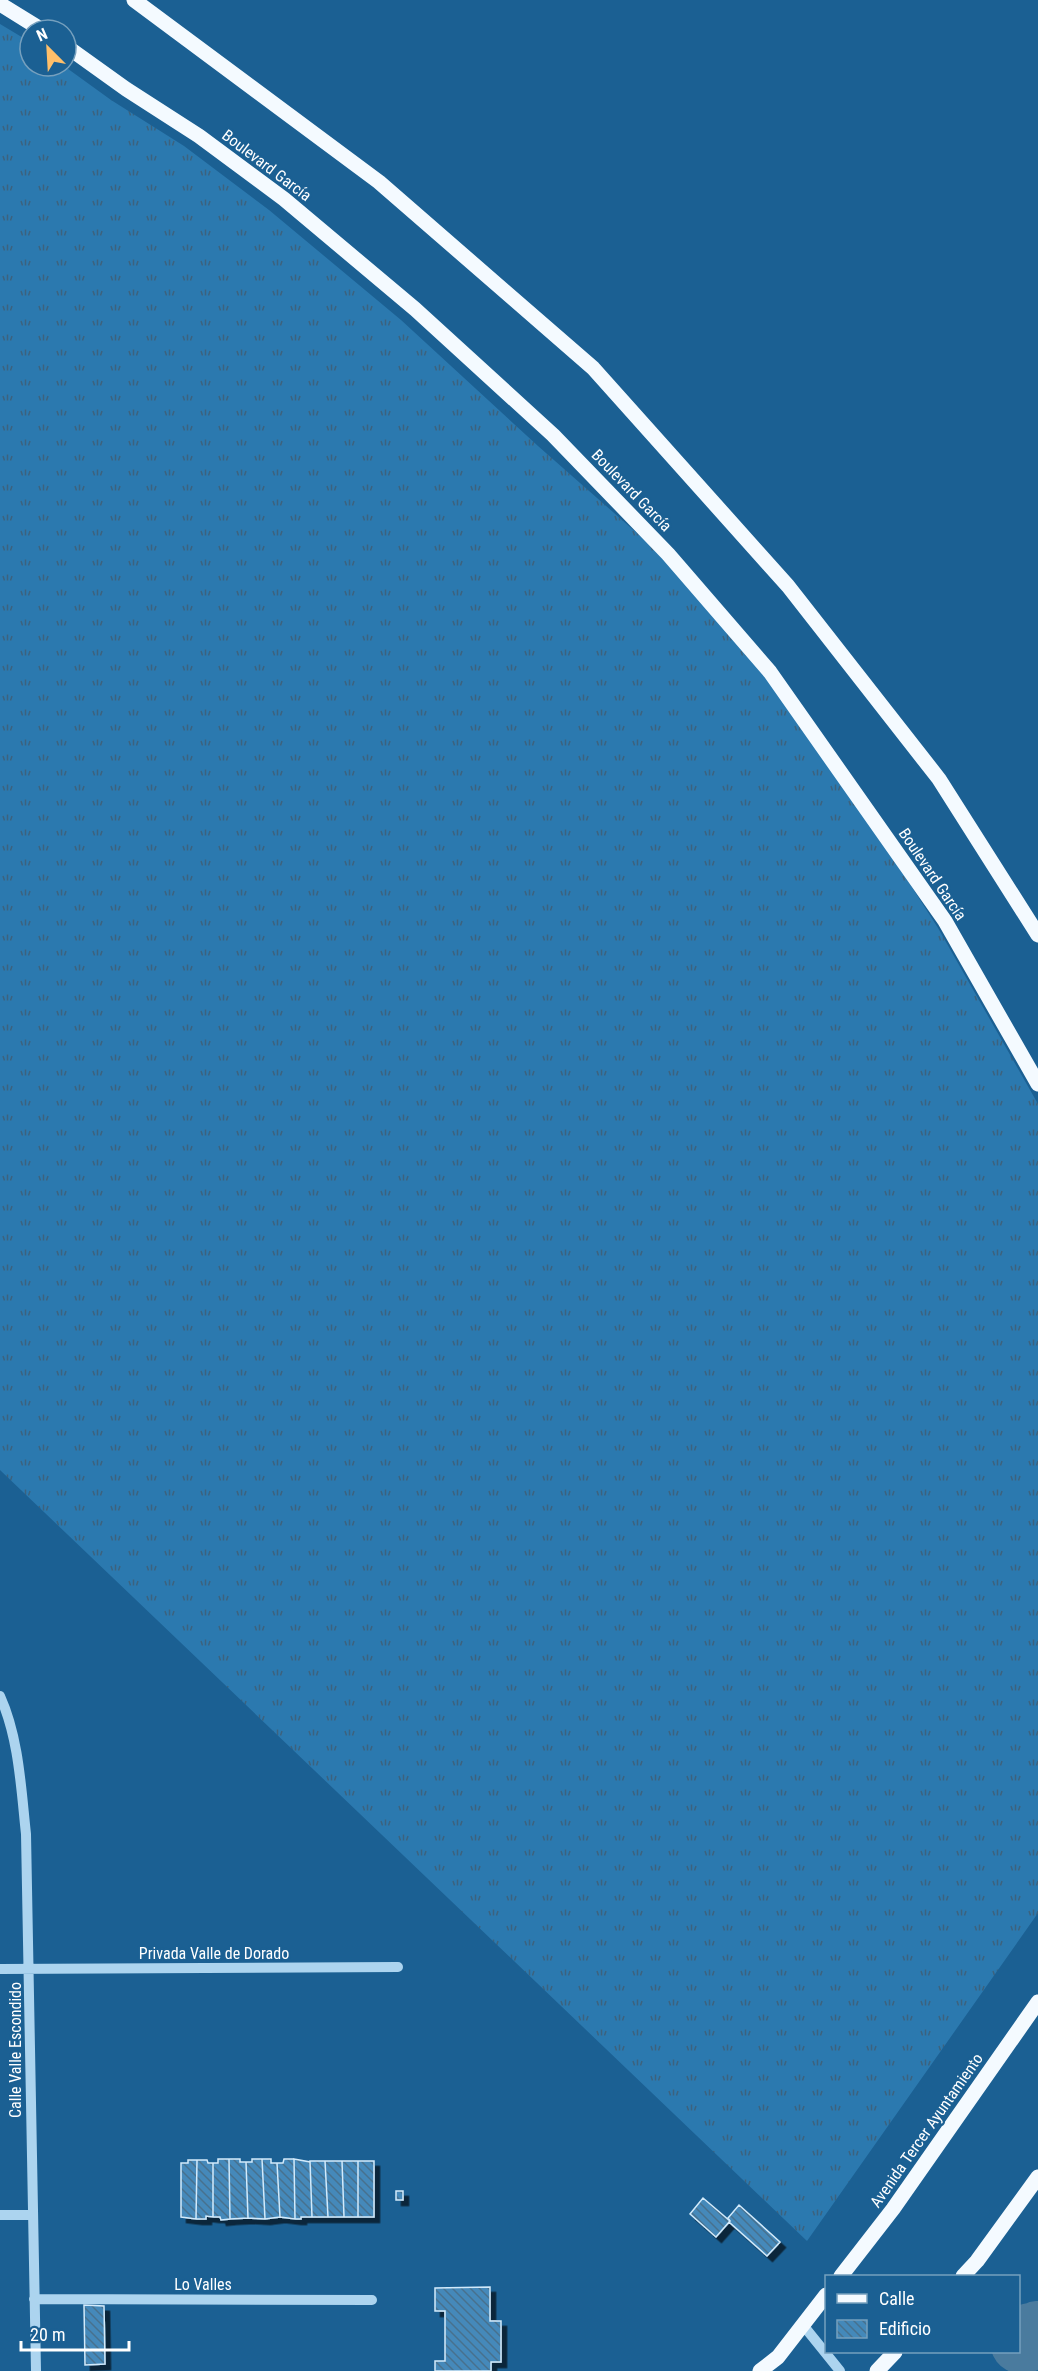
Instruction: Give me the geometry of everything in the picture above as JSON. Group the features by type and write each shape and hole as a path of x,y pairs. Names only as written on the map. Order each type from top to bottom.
{"main road":[{"path":"134,0 379,183 593,368 795,595 939,779 1038,935"},
{"path":"0,4 23,18"},
{"name":"Boulevard García","path":"78,55 199,136 284,199 415,309 553,435 668,554 770,672 945,921 1038,1084"},
{"name":"Avenida Tercer Ayuntamiento","path":"843,2275 893,2209 1038,2002"},
{"path":"965,2275 1038,2177"},
{"path":"760,2371 778,2357 825,2296"},
{"path":"877,2371 894,2353"}],"street":[{"name":"Calle Valle Escondido","path":"0,1696 20,1774 26,1834 36,2371"},
{"name":"Privada Valle de Dorado","path":"0,1969 398,1967"},
{"path":"0,2215 32,2215"},
{"name":"Lo Valles","path":"34,2299 372,2300"},
{"path":"803,2325 825,2352"},
{"path":"826,2353 840,2371"}],"green space":[{"path":"0,24 18,35 18,78 78,78 78,76 184,146 269,210 401,320 538,446 664,557 766,676 871,823 938,928 1038,1104 1038,1913 807,2241 0,1470"}],"shaded area":[{"path":"1038,2305 1038,2335 1031,2335 1021,2328"}],"building":[{"path":"218,2159 229,2159 230,2219 221,2220 220,2217 213,2217 213,2163 218,2163"},
{"path":"229,2159 240,2159 240,2162 246,2162 248,2218 230,2219"},
{"path":"252,2159 262,2159 265,2219 248,2218 246,2162 252,2162"},
{"path":"262,2159 271,2159 271,2163 277,2163 280,2217 265,2219"},
{"path":"284,2159 294,2159 295,2219 280,2217 277,2163 283,2163"},
{"path":"294,2159 310,2162 312,2217 295,2219"},
{"path":"188,2160 197,2160 196,2219 181,2217 181,2163 188,2163"},
{"path":"197,2160 207,2160 208,2163 213,2163 213,2217 206,2216 206,2219 196,2219"},
{"path":"310,2161 325,2161 328,2217 312,2217"},
{"path":"325,2161 342,2161 344,2217 328,2217"},
{"path":"342,2161 358,2161 358,2217 344,2217"},
{"path":"358,2161 374,2161 374,2217 358,2217"},
{"path":"396,2191 403,2191 403,2200 396,2200"},
{"path":"703,2198 730,2221 716,2237 690,2214"},
{"path":"739,2205 780,2242 767,2256 729,2222 728,2218"},
{"path":"490,2287 490,2321 501,2321 501,2362 491,2362 491,2371 435,2371 435,2361 445,2361 445,2311 435,2311 435,2288"},
{"path":"84,2305 104,2306 105,2364 85,2365"}],"waterway":[{"path":"1022,2342 1031,2335 1037,2336 1038,2333"}]}
